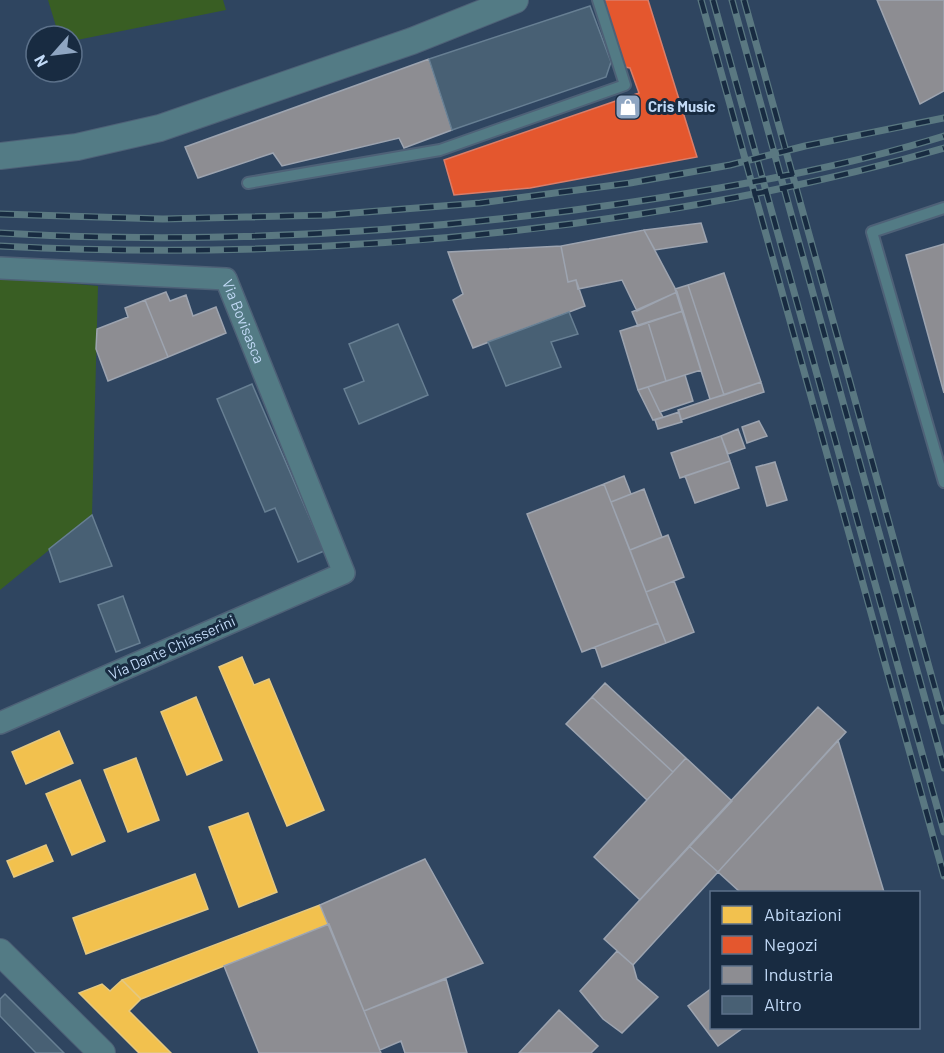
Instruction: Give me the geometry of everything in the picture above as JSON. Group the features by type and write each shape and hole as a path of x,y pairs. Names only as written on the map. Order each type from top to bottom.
{"street":[{"path":"0,156 52,152 160,128 412,41 515,0"},
{"name":"Via Bovisasca","path":"0,268 226,279 344,573"},
{"name":"Via Dante Chiasserini","path":"0,723 344,573"},
{"path":"0,952 102,1053"}],"lane":[{"path":"248,183 440,150 625,85 598,0"},
{"path":"944,208 872,232 944,482"}],"green space":[{"path":"48,0 223,0 226,10 84,39 84,24 55,24"},
{"path":"0,277 98,286 92,515 0,590"}],"building: Abitazioni":[{"path":"242,657 254,685 269,679 324,810 287,826 219,667"},
{"path":"196,697 222,760 187,775 161,712"},
{"path":"59,731 73,763 26,784 12,752"},
{"path":"136,758 159,820 128,832 104,770"},
{"path":"80,780 105,841 72,855 46,794"},
{"path":"248,813 277,892 239,907 209,827"},
{"path":"46,845 53,861 14,877 7,861"},
{"path":"195,874 208,909 86,954 73,918"},
{"path":"320,905 329,924 141,999 122,980"},
{"path":"122,980 141,999 129,1011 171,1053 139,1053 79,993 102,984 110,991"}],"building: Negozi":[{"path":"604,0 648,0 697,157 530,188 454,195 444,160 639,93 630,68 625,67"}],"building: Industria":[{"path":"877,0 944,0 944,91 920,104"},
{"path":"429,59 452,130 404,148 399,138 282,166 273,153 198,178 185,147"},
{"path":"701,223 707,242 655,250 644,230"},
{"path":"644,230 677,292 637,311 622,280 578,289 576,280 568,282 561,246"},
{"path":"944,244 944,393 906,255"},
{"path":"561,246 568,282 576,280 585,306 473,348 453,300 463,294 448,252"},
{"path":"724,273 761,382 724,395 688,285"},
{"path":"688,285 724,395 710,399 675,289"},
{"path":"166,292 170,301 186,295 193,316 216,307 226,333 168,357 145,300"},
{"path":"677,292 683,311 638,326 632,312"},
{"path":"145,300 168,357 108,381 96,349 97,329 128,317 125,308"},
{"path":"683,311 701,370 666,381 648,322"},
{"path":"648,322 666,381 638,390 620,331"},
{"path":"685,375 693,401 660,412 648,387"},
{"path":"761,382 764,392 681,420 678,410"},
{"path":"648,387 663,417 653,420 638,390"},
{"path":"679,412 682,422 658,429 655,420"},
{"path":"759,421 767,436 747,443 742,427"},
{"path":"738,429 745,448 728,454 721,436"},
{"path":"721,436 730,461 680,478 671,453"},
{"path":"730,461 739,488 695,503 685,476"},
{"path":"775,462 787,500 767,506 756,467"},
{"path":"624,476 631,494 611,502 604,484"},
{"path":"604,484 658,623 582,652 527,514"},
{"path":"644,489 662,537 630,550 611,502"},
{"path":"668,535 684,577 646,592 630,550"},
{"path":"674,581 694,632 666,643 646,592"},
{"path":"658,623 666,643 602,667 595,647"},
{"path":"605,683 686,758 673,772 592,697"},
{"path":"592,697 673,772 647,800 566,724"},
{"path":"818,707 846,732 718,872 689,846"},
{"path":"838,740 884,891 739,891 718,872"},
{"path":"686,758 732,801 640,900 594,857"},
{"path":"689,846 718,872 633,965 604,939"},
{"path":"425,859 483,963 364,1011 320,905"},
{"path":"329,924 381,1053 259,1053 224,966"},
{"path":"617,951 633,965 637,979 658,997 622,1033 603,1019 580,991"},
{"path":"446,979 467,1053 405,1053 401,1041 380,1050 364,1011"},
{"path":"710,990 710,1029 742,1029 718,1046 688,1006"},
{"path":"559,1010 598,1046 591,1053 519,1053"}],"building: Altro":[{"path":"590,6 611,62 606,77 452,130 429,59"},
{"path":"569,312 578,334 551,342 561,367 506,386 488,342"},
{"path":"398,324 428,395 359,424 344,389 364,381 349,344"},
{"path":"252,384 324,551 298,562 275,508 265,512 217,399"},
{"path":"92,515 112,566 60,582 49,549"},
{"path":"123,596 140,643 116,652 98,605"},
{"path":"5,994 64,1053 36,1053 0,1016 0,999"}],"railway":[{"path":"701,0 944,876"},
{"path":"713,0 944,832"},
{"path":"732,0 944,768"},
{"path":"744,0 944,721"},
{"path":"0,214 163,219 328,215 480,203 630,183 730,165 805,146 944,118"},
{"path":"0,233 156,238 235,237 392,229 470,222 626,203 746,183 865,158 944,136"},
{"path":"0,246 160,250 241,249 401,242 481,234 640,214 717,201 793,186 944,148"}],"place":[{"name":"Cris Music","path":"628,107"}]}
